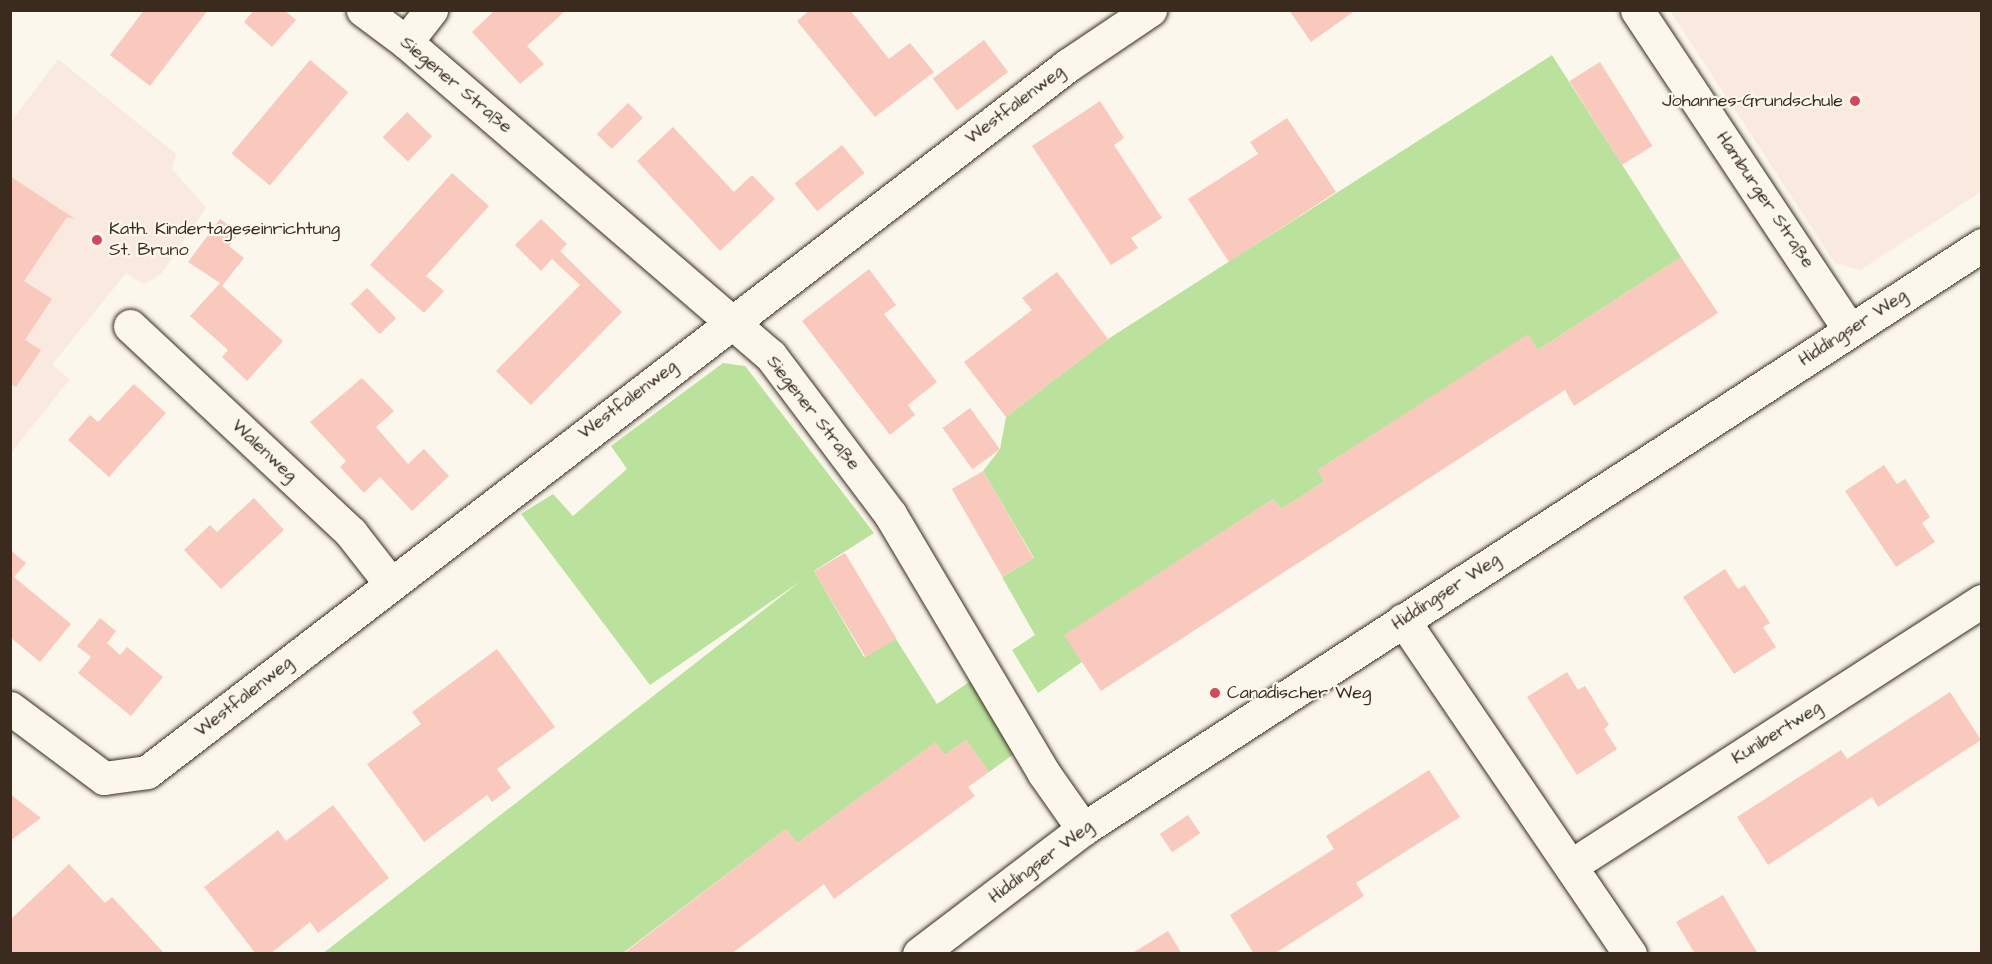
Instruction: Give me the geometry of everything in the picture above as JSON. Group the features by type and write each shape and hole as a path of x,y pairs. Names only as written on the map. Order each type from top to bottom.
{"street":[{"name":"Siegener Straße","path":"363,10 406,42 771,356 890,514 1043,772 1083,829"},
{"path":"406,42 431,10"},
{"name":"Westfalenweg","path":"10,708 104,778 147,772 1068,64 1150,10"},
{"name":"Hamburger Straße","path":"1637,10 1850,330"},
{"name":"Hiddingser Weg","path":"920,954 1083,829 1982,245"},
{"name":"Walenweg","path":"130,326 351,533 390,583"},
{"name":"Kunibertweg","path":"1572,864 1976,616"},
{"path":"1403,620 1572,864 1630,954"}],"shaded area":[{"name":"Johannes-Grundschule","path":"1670,11 1981,11 1981,192 1860,270 1835,263"},
{"name":"Kath. Kindertageseinrichtung St. Bruno","path":"58,59 176,154 172,169 206,208 162,273 144,284 126,273 52,365 70,379 11,453 10,123"}],"green space":[{"path":"1552,55 1681,257 1538,350 1528,335 1318,470 1324,481 1302,496 1281,509 1273,499 1065,635 1082,662 1038,693 1012,650 1035,635 1002,577 1034,558 983,471 1000,449 1006,417 1108,339"},
{"path":"723,363 745,366 874,533 814,571 864,657 896,639 937,704 978,676 1022,748 989,772 966,740 945,755 935,743 797,843 786,829 623,953 322,954 801,581 650,685 521,514 553,494 573,516 627,469 611,446"}],"building":[{"path":"144,10 208,10 150,86 110,55"},
{"path":"254,10 284,10 296,20 272,47 244,22"},
{"path":"495,10 566,10 527,46 544,64 520,84 472,32"},
{"path":"810,10 850,10 889,59 910,43 934,72 875,117 797,21"},
{"path":"1289,10 1356,10 1311,42"},
{"path":"984,40 1008,72 957,110 933,79"},
{"path":"310,60 348,92 270,186 232,153"},
{"path":"1600,62 1652,146 1622,165 1569,81"},
{"path":"1100,101 1124,138 1114,145 1162,218 1131,238 1138,248 1111,265 1032,146"},
{"path":"628,103 643,118 612,149 597,134"},
{"path":"407,112 432,136 408,161 383,137"},
{"path":"1287,118 1336,192 1229,262 1188,199 1258,154 1250,142"},
{"path":"673,127 734,192 752,175 775,199 720,251 637,161"},
{"path":"842,145 865,173 817,211 795,183"},
{"path":"452,173 489,206 426,276 444,291 424,313 370,265"},
{"path":"10,176 75,219 67,217 24,281 52,299 25,340 41,350 16,387 10,383"},
{"path":"220,219 239,233 229,246 244,258 222,286 283,341 247,381 222,357 228,350 190,316 220,283 188,262"},
{"path":"541,219 567,244 560,251 622,312 531,405 496,371 580,285 552,259 541,271 515,245"},
{"path":"1681,257 1718,313 1574,406 1565,390 1101,691 1064,635 1273,499 1281,509 1302,496 1324,481 1318,470 1528,334 1538,350"},
{"path":"869,269 896,305 884,314 937,382 908,405 915,415 890,435 802,321"},
{"path":"1057,272 1108,339 1006,417 964,362 1032,310 1022,298"},
{"path":"367,288 396,318 380,334 350,304"},
{"path":"362,378 394,411 376,427 408,464 424,449 449,476 412,511 380,477 364,493 340,467 346,461 310,422"},
{"path":"134,384 166,413 109,477 68,440 90,415 98,422"},
{"path":"970,408 1000,449 972,469 942,428"},
{"path":"1884,465 1897,484 1905,479 1930,517 1922,523 1935,542 1896,567 1845,491"},
{"path":"983,471 1034,558 1002,576 952,489"},
{"path":"254,498 284,530 221,589 184,550 210,525 217,532"},
{"path":"10,550 26,563 14,577 71,624 40,662 10,637"},
{"path":"845,553 897,639 866,657 814,572"},
{"path":"1725,569 1738,589 1745,585 1770,623 1763,627 1776,647 1734,674 1683,597"},
{"path":"100,618 116,631 107,643 120,655 127,647 163,677 131,716 78,673 91,657 77,646"},
{"path":"497,649 555,727 497,769 511,788 492,802 487,795 424,842 367,764 421,724 412,712"},
{"path":"1567,672 1578,690 1585,686 1609,725 1604,729 1617,749 1577,775 1527,697"},
{"path":"1950,692 1981,740 1878,807 1872,797 1768,865 1737,817 1841,750 1847,759"},
{"path":"966,740 989,772 968,787 975,796 834,899 824,884 731,954 623,954 786,829 797,843 936,742 945,755"},
{"path":"1429,770 1460,817 1356,883 1364,896 1274,954 1254,954 1230,915 1334,849 1326,836"},
{"path":"10,794 41,818 10,841"},
{"path":"333,805 389,878 318,933 310,922 270,954 256,954 204,887 278,830 286,841"},
{"path":"1188,815 1200,833 1172,852 1160,834"},
{"path":"69,864 105,903 112,897 165,954 15,954 10,949 10,920"},
{"path":"1723,895 1758,954 1695,954 1676,922"},
{"path":"1168,931 1182,954 1131,954"}],"place":[{"name":"Johannes-Grundschule","path":"1855,101"},
{"name":"Kath. Kindertageseinrichtung St. Bruno","path":"97,240"},
{"name":"Canadischer Weg","path":"1215,693"}]}
